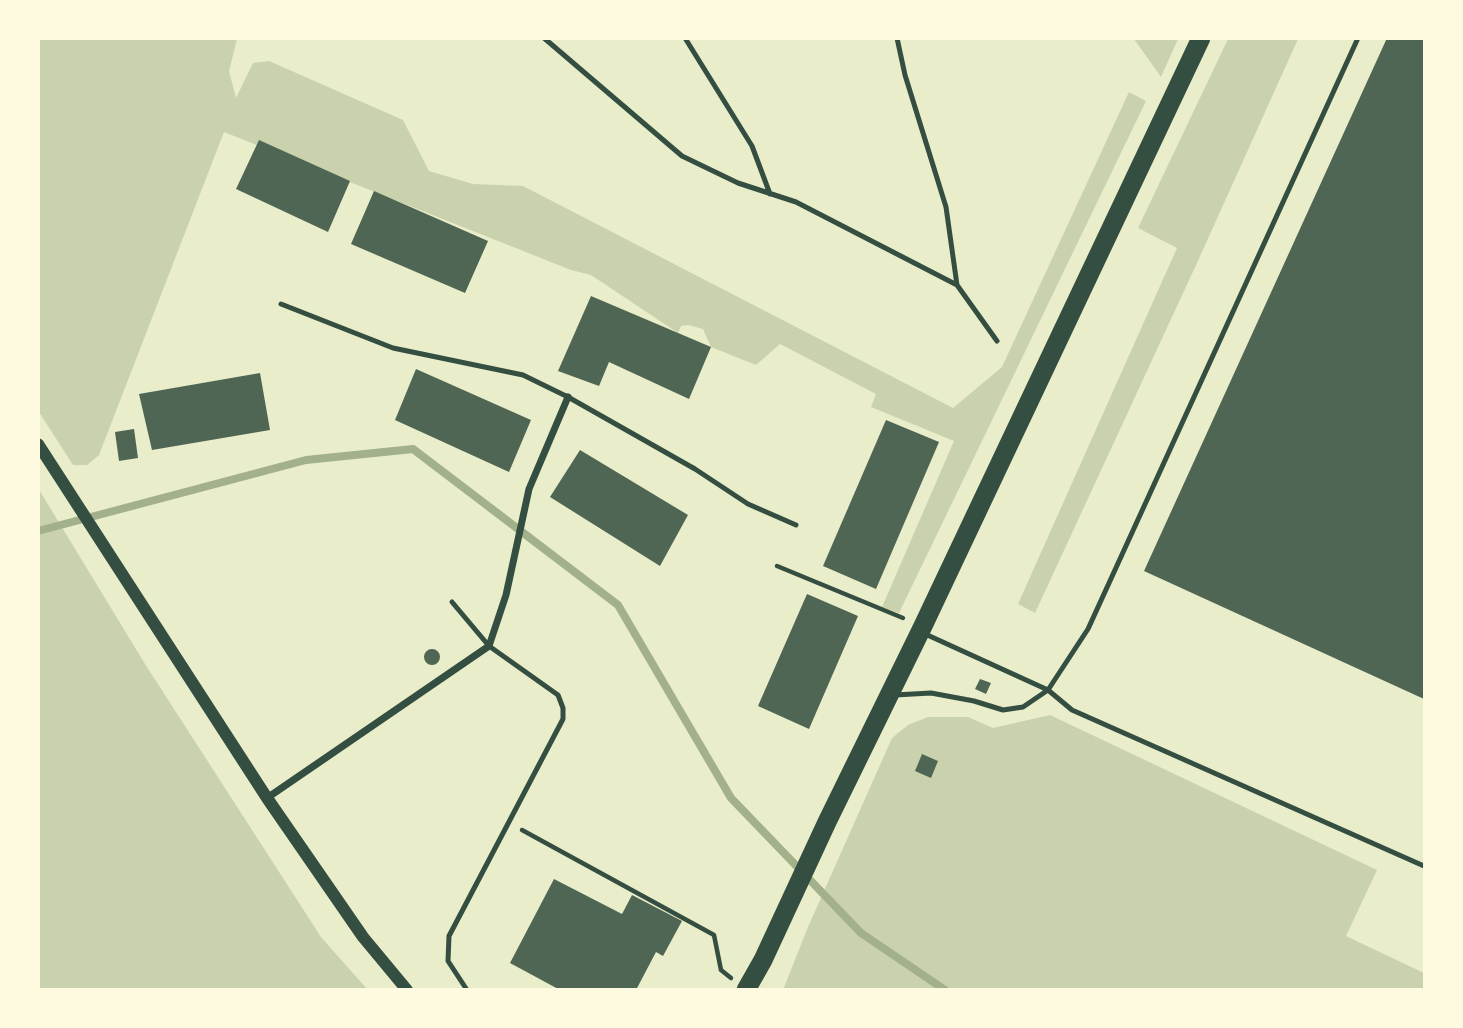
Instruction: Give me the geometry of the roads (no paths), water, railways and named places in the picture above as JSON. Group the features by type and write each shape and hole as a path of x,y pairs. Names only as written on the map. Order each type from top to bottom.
{"highway":[{"path":"740,985 763,960 1201,38"}],"street":[{"path":"267,798 489,646 506,595 529,489 568,397"},
{"path":"38,444 267,798 363,937 407,989"}],"lane":[{"path":"544,38 682,156 738,183 796,202 957,285 997,341"},
{"path":"685,38 752,146 771,194"},
{"path":"897,38 905,75 946,207 957,285"},
{"path":"890,695 930,693 974,701 1003,710 1023,707 1048,690 1088,629 1357,38"},
{"path":"281,304 393,348 523,375 568,397 695,469 748,504 796,525"},
{"path":"452,602 489,646 558,695 563,708 563,719 449,936 448,961 467,989"},
{"path":"922,629 1048,690 1072,710 1424,866"}],"waterway":[{"path":"38,531 306,460 413,449 618,605 731,798 861,933 945,990"}]}
